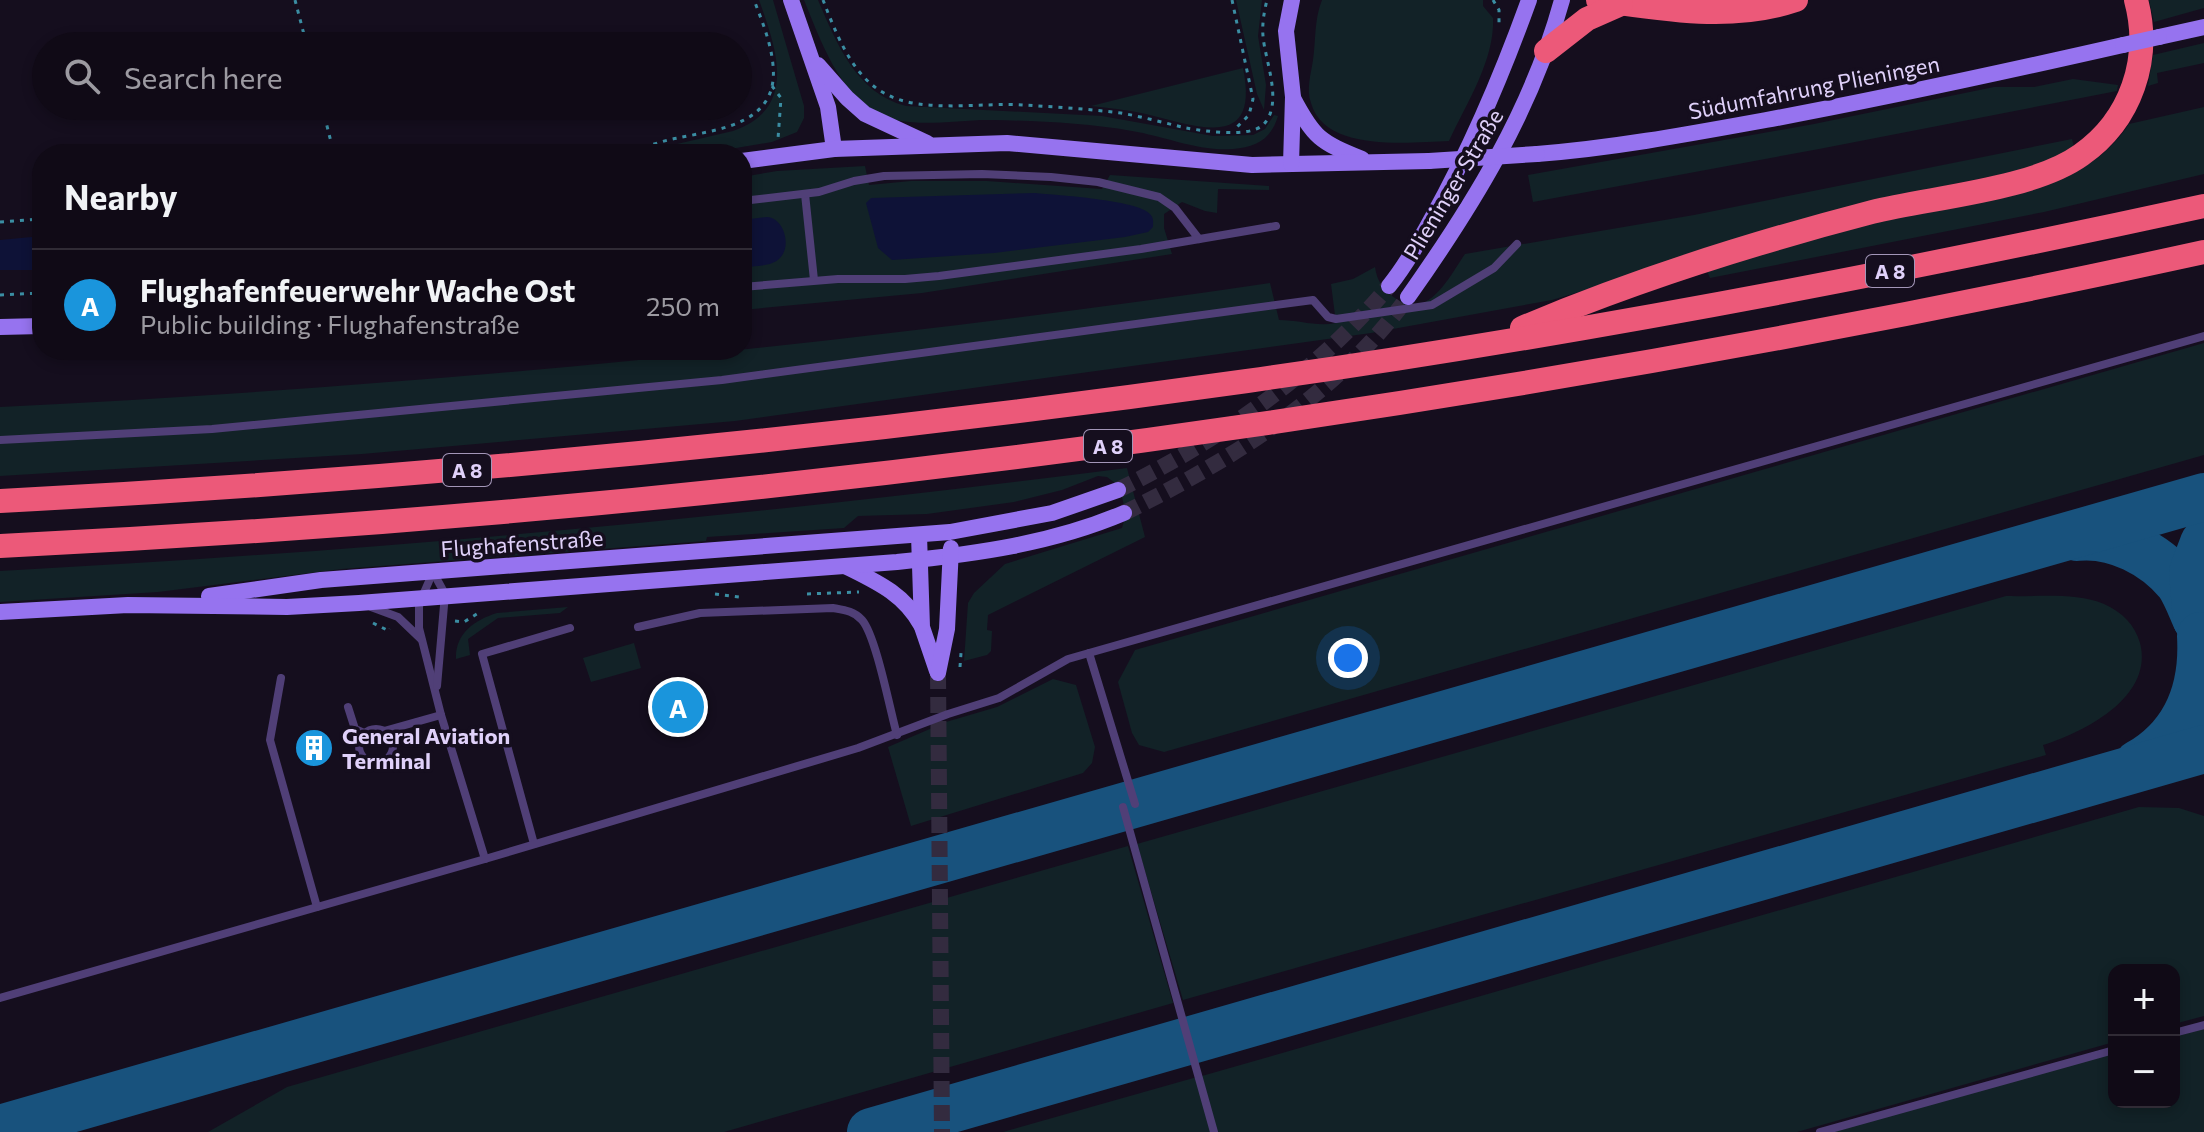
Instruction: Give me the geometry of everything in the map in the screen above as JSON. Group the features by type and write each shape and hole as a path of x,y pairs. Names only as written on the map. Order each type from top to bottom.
{"highway":[{"path":"1598,0 1712,13 1758,10 1796,0"},
{"path":"1483,345 1588,301 1743,249 1881,210 2025,180 2071,162 2105,134 2125,107 2134,88 2142,48 2136,0"},
{"path":"1546,51 1596,14 1623,3"},
{"name":"A 8","path":"0,501 463,470 779,440 1143,395 1483,345 1913,267 2204,206"},
{"name":"A 8","path":"0,546 257,532 549,508 846,478 1129,443 1413,401 1696,354 2204,252"}],"main road":[{"path":"791,0 828,107 834,149"},
{"path":"1291,164 1293,97 1286,37 1292,0"},
{"name":"Plieninger Straße","path":"1389,286 1412,254 1459,167 1496,86 1529,0"},
{"name":"Plieninger Straße","path":"1408,297 1488,177 1519,116 1546,51 1562,0"},
{"name":"Südumfahrung Plieningen","path":"752,159 834,149 1024,144 1193,162 1291,164 1429,161 1537,154 1637,144 1739,125 1995,74 2204,27"},
{"path":"812,56 847,98 865,114 932,145"},
{"path":"1293,97 1309,127 1319,138 1332,147 1371,163"},
{"path":"0,327 32,326"},
{"path":"922,627 919,535 1052,513 1118,490"},
{"path":"920,560 1040,541 1124,513"},
{"path":"845,566 899,596 912,610 922,627 938,673 947,629 950,532"},
{"name":"Flughafenstraße","path":"128,605 307,582 919,535"},
{"name":"Flughafenstraße","path":"0,612 128,605 287,607 359,603 920,560"}],"lane":[{"path":"752,200 805,194 863,179 895,175 1004,174 1085,180 1162,198 1175,208 1199,239"},
{"path":"805,194 814,280"},
{"path":"752,286 814,280 916,278 1276,226"},
{"path":"0,440 212,429 722,380 1313,300 1328,317 1336,319 1432,305 1494,268 1517,244"},
{"path":"0,998 485,859 897,735 999,698 1068,659 2204,336"},
{"path":"433,572 445,596 436,691"},
{"path":"433,572 420,599 418,616 421,639 485,859"},
{"path":"359,603 398,617 421,639"},
{"path":"638,627 700,613 833,608 852,612 864,621 871,639 897,735"},
{"path":"534,844 482,654 570,628"},
{"path":"1089,653 1135,804"},
{"path":"281,678 270,740 317,907"},
{"path":"348,707 355,729 364,733"},
{"path":"384,731 392,738 393,748 389,758 380,763 370,762 361,755 359,744 364,733 374,729 384,731 441,715"},
{"path":"1123,807 1214,1132"},
{"path":"2180,1031 2204,1025"},
{"path":"1820,1132 2108,1052"}],"path":[{"path":"295,0 303,32"},
{"path":"752,114 760,107 772,86 771,52 754,0"},
{"path":"823,0 840,40 859,70 875,88 899,100 924,104 1072,108 1136,116 1201,130 1230,131 1254,131 1262,126 1269,115 1272,92 1263,35 1267,0"},
{"path":"1230,131 1239,128 1246,119 1253,99 1232,0"},
{"path":"1493,0 1497,5"},
{"path":"772,86 781,98 778,155"},
{"path":"326,120 332,144"},
{"path":"658,144 740,124 745,120"},
{"path":"0,222 32,220"},
{"path":"0,295 32,293"}],"shaded area":[{"path":"759,0 773,0 804,106 804,118 797,132 772,142 752,145 677,144 733,131 754,121 767,108 775,92 777,75 771,37"},
{"path":"804,0 818,0 841,49 861,78 889,100 906,106 1102,116 1213,136 1253,135 1265,129 1274,115 1278,116 1271,131 1261,141 1241,148 1221,149 1080,124 993,120 919,123 891,119 865,105 842,79 824,48"},
{"path":"1236,0 1262,0 1258,36 1266,85 1264,110 1257,94"},
{"path":"1322,0 1483,0 1483,6 1493,18 1489,50 1478,81 1449,141 1371,141 1333,130 1319,119 1311,103 1309,87 1316,22"},
{"path":"2149,0 2204,0 2204,8 2154,22"},
{"path":"2204,43 2204,63 2157,73 2158,83 2148,86 2153,55"},
{"path":"1243,68 1246,94 1242,112 1234,122 1221,127 1204,127 1091,106"},
{"path":"2073,79 2118,85 2117,91 1533,202 1528,175 1814,124 1994,87 2034,87"},
{"path":"2204,107 2204,174 2044,212 1710,278 1706,269 1834,230 1983,201 2045,185 2083,168 2100,156 2129,124"},
{"path":"2072,139 2074,147 2045,163 1914,192 1552,300 1371,333 735,421 362,454 0,476 0,407 319,387 636,360 752,360 752,348 954,326 1270,283 1279,320 1329,324 1336,323 1331,284 1353,279 1375,267 1379,281 1387,292 1407,304 1418,304 1436,294 1465,254 1694,215"},
{"path":"865,166 869,185 911,181 987,181 1102,189 1110,175 1269,186 1269,190 1218,189 1217,213 1182,202 1164,214 1164,228 1172,254 922,293 752,309 752,175"},
{"path":"1035,193 1130,205 1150,214 1153,227 1148,232 1125,237 994,253 892,260 878,248 866,203 871,198"},
{"path":"767,217 782,227 786,240 784,253 772,263 752,266 752,219"},
{"path":"32,237 32,270 0,270 0,240"},
{"path":"2204,343 2204,455 1164,752 1139,745 1132,733 1118,682 1135,650"},
{"path":"1127,468 1145,537 988,615 987,630 992,631 991,651 964,661 968,603 974,593 1005,564 1122,528 1126,514 1115,483 1107,477 1098,476 1062,490 1014,502 927,514 858,516 844,528 342,569 158,592 0,602 0,571 282,553 564,530 846,502"},
{"path":"2006,596 2068,596 2093,600 2117,611 2127,620 2140,643 2142,662 2137,680 2126,696 2095,721 2043,745 2046,755 1183,1000 1137,844"},
{"path":"568,607 560,613 498,618 468,639 470,655 456,659 462,635 489,616"},
{"path":"634,643 641,668 591,682 583,658"},
{"path":"1053,679 1076,685 1095,747 1092,763 1083,773 911,826 888,747 946,722 997,707"},
{"path":"2139,807 2179,808 2204,816 2204,1016 2180,1022 2180,964 2108,964 2108,1044 1797,1132 1217,1132 1202,1076"},
{"path":"1128,846 1173,1003 724,1132 208,1132 287,1087"},
{"path":"2204,1027 2204,1132 1832,1132 2108,1054 2108,1108 2180,1108 2180,1033"},
{"path":"1197,1077 1212,1132 1003,1132"}],"taxiway":[{"path":"0,1129 2204,497"},
{"path":"2077,537 2120,542 2158,563 2179,583 2196,618"},
{"path":"2197,620 2193,572 2204,543"},
{"path":"2138,764 2169,740 2189,710 2199,675 2201,636"},
{"path":"871,1132 2204,749"}],"tunnel":[{"path":"1118,490 1193,449 1264,402 1330,348 1389,286"},
{"path":"1124,513 1204,470 1280,422 1348,365 1408,297"},
{"path":"938,673 942,1132"}],"place":[{"name":"Flughafenfeuerwehr Wache Ost","path":"678,707"},
{"name":"General Aviation Terminal","path":"314,748"}]}
